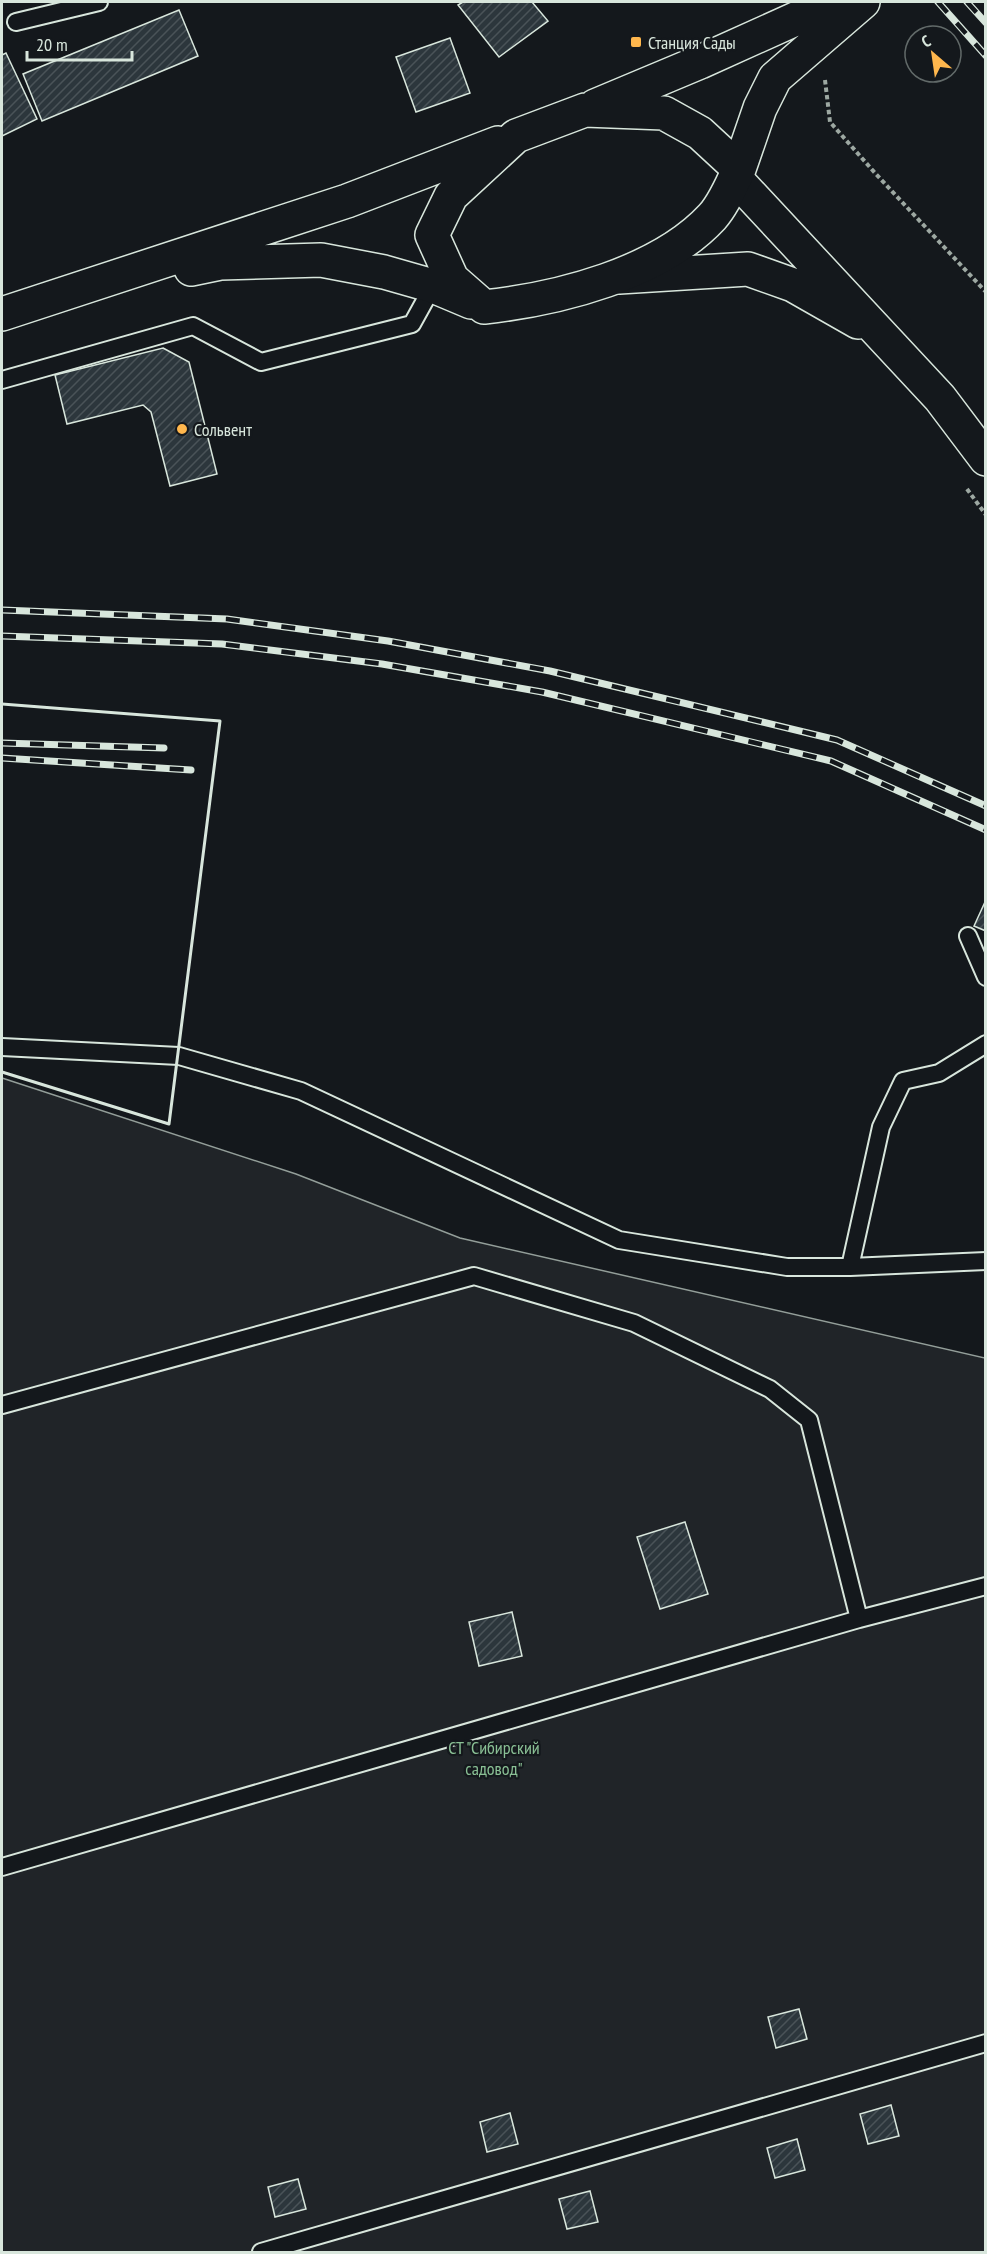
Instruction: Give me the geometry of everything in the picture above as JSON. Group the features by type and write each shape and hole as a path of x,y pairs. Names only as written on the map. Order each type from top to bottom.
{"main road":[{"path":"2,314 63,296 347,201 585,110 700,62 833,2"},
{"path":"619,277 683,243 713,216 737,174 760,108 775,78 863,2"},
{"path":"585,110 664,113 700,133 940,398 986,459"},
{"path":"484,307 452,279 432,235 450,196 516,136"},
{"path":"63,296 220,263 321,260 384,272 433,286 484,307 526,303 619,277 748,269 793,285 884,336"}],"lane":[{"path":"16,22 99,2"},
{"path":"2,380 193,326 261,362 412,324 433,286"},
{"path":"968,936 986,977"},
{"path":"850,1267 880,1127 903,1081 939,1073 986,1044"},
{"path":"2,1047 178,1056 301,1091 619,1240 787,1267 850,1267 986,1261"},
{"path":"2,1405 474,1276 634,1323 771,1389 809,1420 860,1619"},
{"path":"2,1867 860,1619 986,1586"},
{"path":"261,2253 986,2043"}],"path":[{"path":"817,42 830,122 986,292"}],"green space":[{"name":"СТ \"Сибирский садовод\"","path":"2,1078 296,1174 460,1238 985,1358 985,2252 2,2252"}],"building":[{"path":"463,2 532,2 548,21 499,57 458,5"},
{"path":"179,10 198,56 42,121 23,74"},
{"path":"450,38 470,93 416,112 396,57"},
{"path":"6,53 37,119 2,136 2,55"},
{"path":"163,348 189,362 217,474 170,486 151,412 143,405 67,424 55,375"},
{"path":"986,902 986,931 974,926"},
{"path":"685,1522 708,1594 660,1609 637,1537"},
{"path":"512,1612 522,1656 479,1666 469,1622"},
{"path":"799,2009 807,2039 776,2048 768,2017"},
{"path":"891,2105 899,2136 868,2144 860,2114"},
{"path":"510,2113 518,2144 487,2152 480,2122"},
{"path":"797,2139 805,2170 775,2178 767,2148"},
{"path":"298,2179 306,2209 275,2217 268,2187"},
{"path":"590,2191 598,2222 567,2229 559,2199"}],"railway":[{"path":"938,2 986,56"},
{"path":"967,2 986,23"},
{"path":"2,610 227,619 388,641 550,671 837,740 986,806"},
{"path":"2,636 222,644 382,664 542,692 831,761 986,830"},
{"path":"2,743 164,748"},
{"path":"2,758 191,770"}],"wall":[{"path":"2,704 220,721 169,1124 2,1072"}],"place":[{"name":"Станция Сады","path":"636,42"},
{"name":"Сольвент","path":"182,429"}]}
